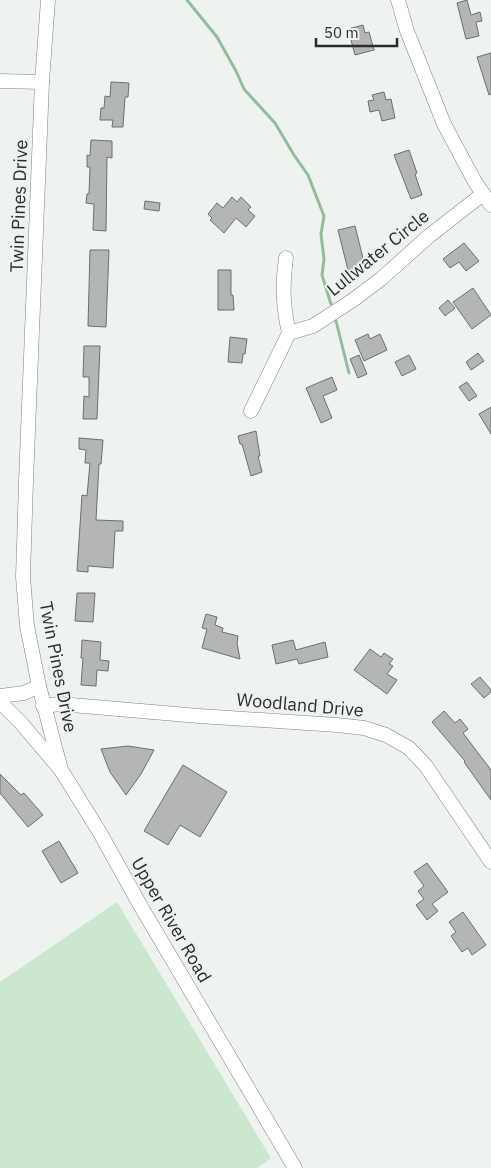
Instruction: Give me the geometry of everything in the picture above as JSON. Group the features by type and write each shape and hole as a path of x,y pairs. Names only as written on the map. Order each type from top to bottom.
{"street":[{"name":"Twin Pines Drive","path":"48,0 42,82 26,471 24,577 27,626 43,706 61,770"},
{"path":"398,0 444,124 475,182 487,199"},
{"path":"0,80 42,82"},
{"name":"Lullwater Circle","path":"289,333 313,326 353,300 381,279 428,236 487,199"},
{"path":"251,411 289,333 282,292 286,258"},
{"path":"0,696 24,693 39,686"},
{"name":"Upper River Road","path":"0,702 22,723 61,770 99,831 140,906 295,1168"},
{"name":"Woodland Drive","path":"43,706 60,704 198,716 337,725 364,728 386,735 409,748 426,766 491,862"}],"green space":[{"path":"117,902 271,1158 257,1168 0,1168 0,982"}],"building":[{"path":"467,0 471,15 480,12 482,21 476,22 479,36 466,39 457,3"},
{"path":"363,25 365,33 369,32 374,50 355,55 348,29"},
{"path":"491,53 491,94 489,95 477,57"},
{"path":"111,82 129,83 128,97 125,97 123,127 112,127 113,120 100,120 105,96 110,97"},
{"path":"384,92 386,100 391,99 395,118 382,121 379,110 370,112 368,101 374,100 372,95"},
{"path":"91,140 112,141 112,158 107,157 106,231 93,230 94,204 86,203 87,194 89,194 90,167 87,167 87,155 90,156"},
{"path":"409,150 422,195 411,199 394,155"},
{"path":"232,197 237,202 241,197 251,207 248,210 255,216 246,227 236,218 224,233 210,220 212,218 208,214 217,203 223,208"},
{"path":"145,201 160,203 159,211 144,209"},
{"path":"355,226 365,266 348,270 338,230"},
{"path":"464,243 479,261 466,271 459,262 450,268 443,259"},
{"path":"90,250 109,250 106,327 88,326"},
{"path":"218,270 231,270 231,295 233,295 234,310 218,310"},
{"path":"473,288 491,315 472,329 453,302"},
{"path":"448,300 455,308 445,316 439,308"},
{"path":"368,334 370,339 380,334 387,350 364,361 355,340"},
{"path":"230,337 247,339 242,363 228,362"},
{"path":"84,346 100,346 97,419 83,419 84,396 89,397 89,377 83,377"},
{"path":"478,353 484,361 471,370 466,362"},
{"path":"359,355 367,374 358,378 350,359"},
{"path":"409,355 416,369 402,376 395,362"},
{"path":"332,377 337,390 323,396 332,418 321,423 306,388"},
{"path":"467,382 477,396 469,401 459,387"},
{"path":"491,407 491,434 479,414"},
{"path":"256,431 260,456 258,456 262,472 251,476 238,436"},
{"path":"79,438 103,440 101,464 99,464 96,520 123,521 123,531 115,531 113,568 88,566 88,572 77,571 82,495 87,496 90,463 85,463 86,450 79,449"},
{"path":"77,593 95,593 93,622 75,621"},
{"path":"206,614 217,617 215,625 223,628 222,632 238,636 237,643 240,659 202,648 207,629 202,628"},
{"path":"82,640 101,642 100,660 109,661 108,671 97,670 96,686 81,685"},
{"path":"293,640 296,650 325,642 328,657 299,664 297,659 276,664 272,645"},
{"path":"370,649 381,657 384,653 393,659 389,664 393,666 387,674 397,680 387,694 354,670"},
{"path":"480,677 491,690 484,698 471,684"},
{"path":"444,711 455,723 460,719 468,729 463,733 491,770 491,800 465,761 432,722"},
{"path":"128,746 154,750 141,774 126,795 110,772 101,749"},
{"path":"183,765 227,792 200,837 180,825 168,845 144,831"},
{"path":"0,774 21,795 24,793 43,815 28,827 0,793"},
{"path":"59,841 78,873 61,883 42,851"},
{"path":"427,863 448,892 432,904 438,911 427,920 416,905 424,899 418,891 424,886 414,872"},
{"path":"463,912 486,945 472,955 468,948 462,952 451,936 456,932 449,922"}],"waterway":[{"path":"187,0 217,37 244,89 275,123 308,175 324,216 321,234 324,259 322,275 331,304"},
{"path":"336,321 349,373"}]}
